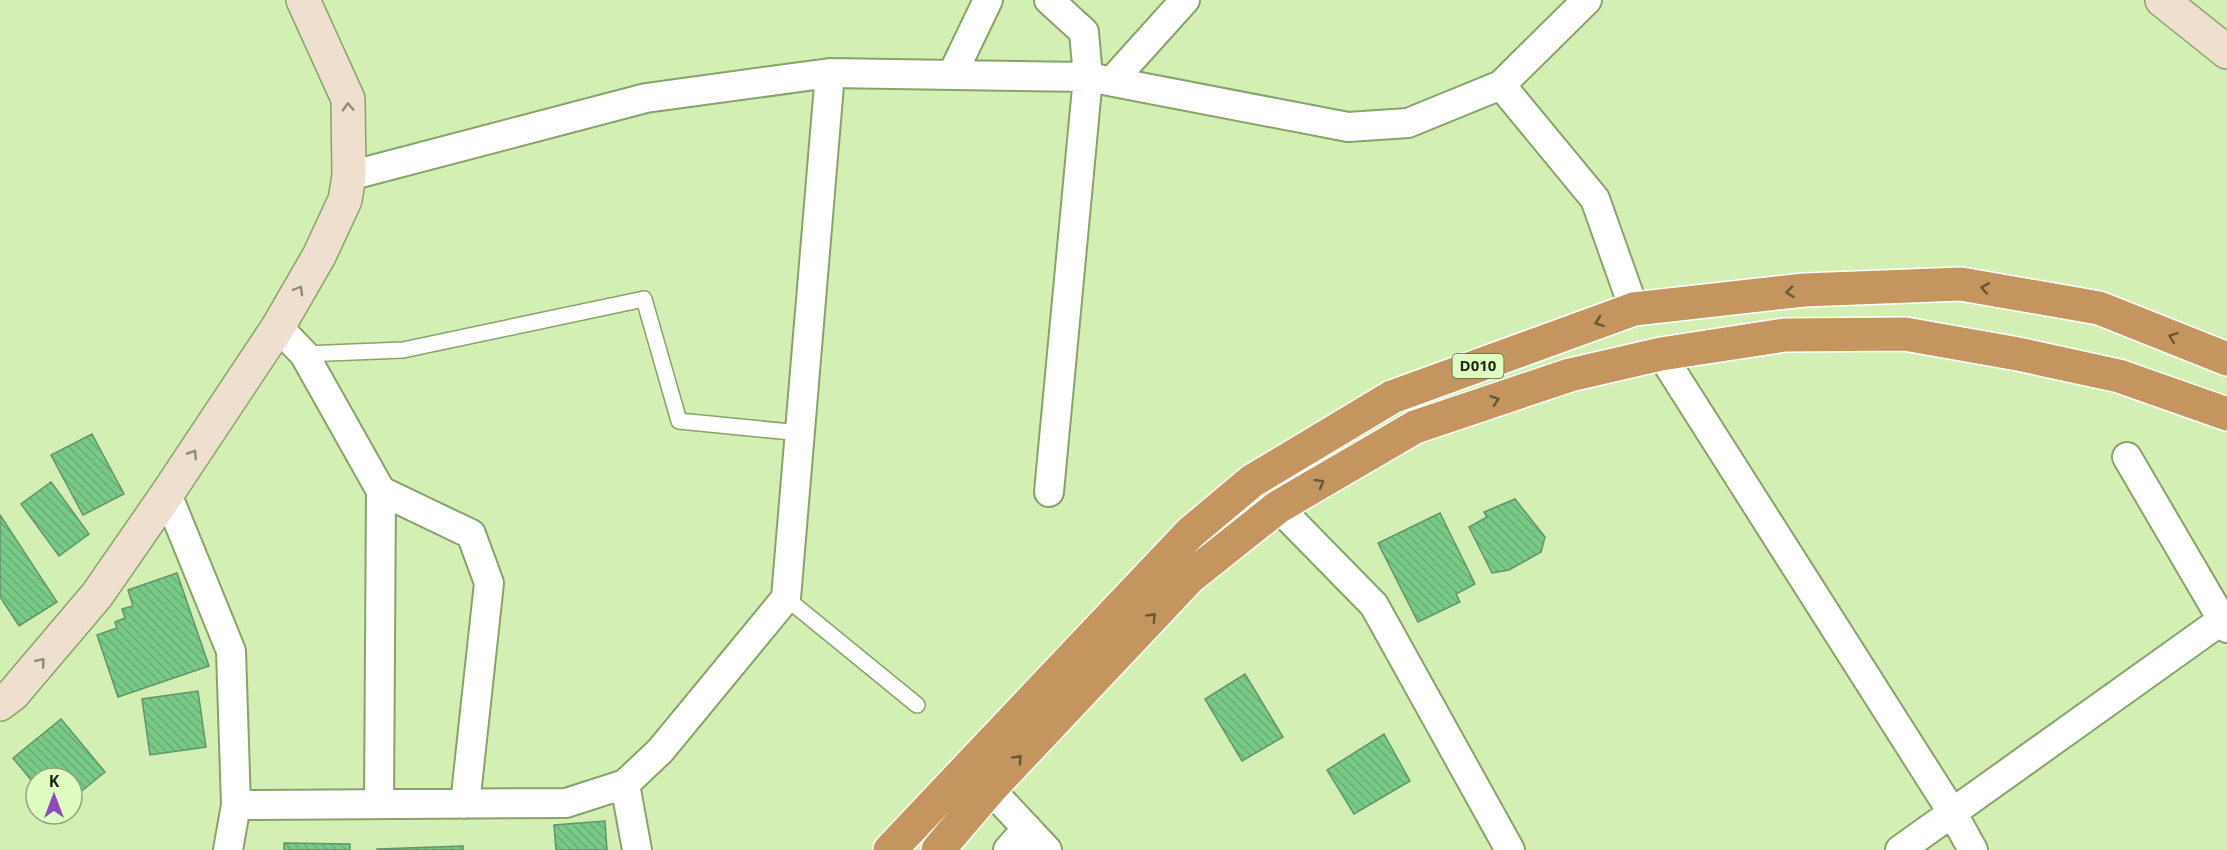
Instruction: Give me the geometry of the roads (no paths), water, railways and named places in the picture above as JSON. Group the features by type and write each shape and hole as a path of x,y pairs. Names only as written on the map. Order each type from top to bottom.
{"highway":[{"name":"D010","path":"890,850 1190,533 1252,481 1392,397 1634,309 1804,290 1961,284 2099,308 2227,358"},
{"name":"D010","path":"938,850 990,789 1190,577 1278,507 1415,427 1570,375 1661,354 1785,335 1905,334 2018,354 2119,376 2227,414"}],"street":[{"path":"0,704 13,694 97,595 167,494 278,327 318,256 345,200 349,176 348,99 305,0"},
{"path":"952,75 988,0"},
{"path":"1049,0 1084,32 1100,79 1050,492"},
{"path":"1100,79 1185,0"},
{"path":"349,176 646,98 830,73 1100,79 1348,127 1408,123 1501,85 1587,0"},
{"path":"2162,0 2227,52"},
{"path":"236,805 566,803 625,784 660,751 786,598 830,73"},
{"path":"1501,85 1595,199 1634,309"},
{"path":"278,327 304,354 381,491 379,804"},
{"path":"1661,354 1952,812 1973,850"},
{"path":"1900,850 2224,624 2127,458"},
{"path":"381,491 471,534 489,584 465,804"},
{"path":"167,494 231,651 236,805 228,850"},
{"path":"1278,507 1374,605 1510,850"},
{"path":"625,784 637,850"},
{"path":"990,789 1047,850"},
{"path":"1008,850 1027,828"}],"lane":[{"path":"304,354 403,350 644,299 679,421 801,433"},
{"path":"786,598 917,705"}]}
